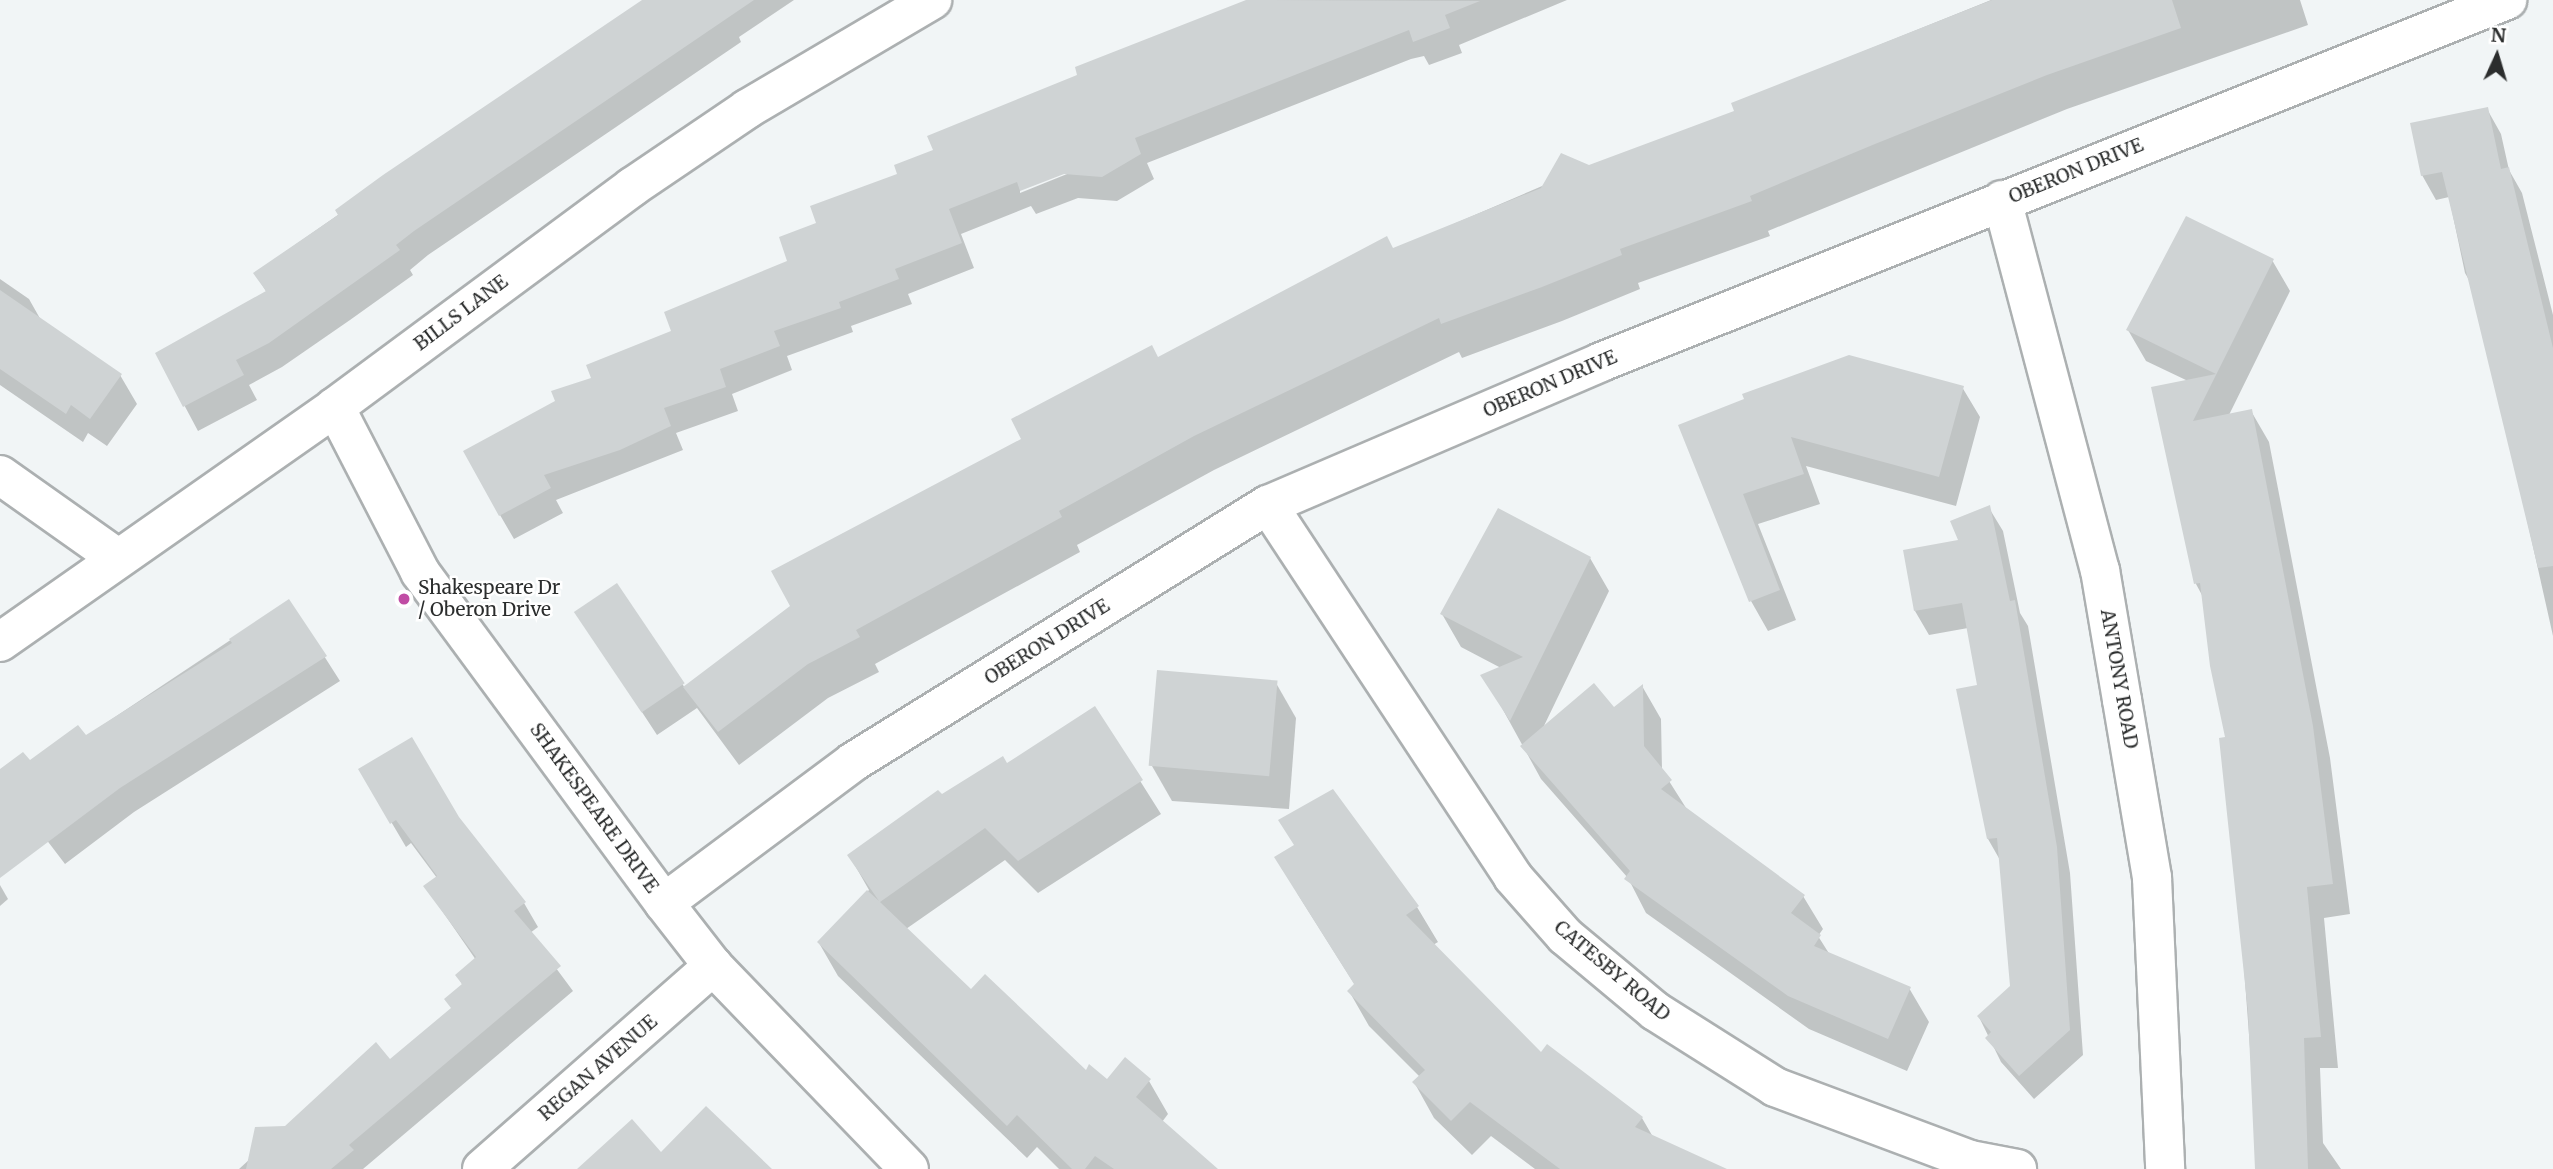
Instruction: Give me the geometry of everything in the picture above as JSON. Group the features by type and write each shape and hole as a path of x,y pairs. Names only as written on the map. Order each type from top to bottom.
{"street":[{"name":"BILLS LANE","path":"0,642 116,557 335,407 632,187 747,109 932,0"},
{"name":"OBERON DRIVE","path":"664,903 853,762 1268,505 1601,362 2507,0"},
{"name":"ANTONY ROAD","path":"2002,200 2101,570 2152,878 2165,1169"},
{"name":"SHAKESPEARE DRIVE","path":"335,407 420,572 664,903 713,966 909,1169"},
{"path":"0,475 116,557"},
{"name":"CATESBY ROAD","path":"1268,505 1513,877 1565,936 1654,1012 1775,1087 1970,1160 2017,1169"},
{"name":"REGAN AVENUE","path":"482,1169 713,966"}],"building":[{"path":"642,0 754,0 414,231 396,245 400,250 269,343 236,360 244,375 183,407 155,353 266,291 253,273 338,215 335,210 383,175"},
{"path":"1246,0 1480,1 1445,15 1450,28 1413,42 1409,30 1135,138 1141,154 1102,177 1064,174 1020,191 1017,182 949,209 962,243 895,269 899,279 839,302 841,308 774,331 780,346 720,369 726,387 664,408 671,426 620,450 544,475 551,488 499,516 463,451 555,401 551,391 591,378 586,365 671,331 664,312 787,261 779,237 816,223 810,206 897,174 894,165 933,150 927,136 1077,75 1075,67"},
{"path":"1992,0 2172,0 2181,28 2047,75 1875,144 1750,196 1752,201 1620,249 1622,255 1542,287 1441,324 1439,318 1194,436 1059,511 1062,517 856,630 860,637 808,664 718,732 683,687 790,606 771,571 1021,439 1011,419 1152,345 1158,357 1387,236 1393,248 1541,188 1561,153 1589,165 1734,111 1731,103"},
{"path":"2488,107 2501,169 2509,167 2553,348 2553,566 2538,568 2442,172 2421,176 2410,123"},
{"path":"2186,216 2274,259 2193,421 2252,409 2313,726 2333,884 2307,887 2321,1037 2304,1038 2308,1169 2255,1169 2248,1012 2219,738 2225,737 2210,666 2200,583 2194,584 2151,387 2216,374 2126,330"},
{"path":"0,290 122,374 90,419 71,405 66,414 0,369"},
{"path":"1849,355 1964,386 1939,477 1791,437 1804,474 1743,494 1780,590 1749,602 1678,425 1744,399 1742,394"},
{"path":"1990,505 2010,601 2015,600 2057,847 2070,1030 2019,1076 1985,1038 1991,1032 1977,1016 2010,986 1997,838 1987,839 1956,689 1977,685 1962,603 1914,611 1903,550 1958,540 1950,521"},
{"path":"1498,508 1591,557 1510,721 1480,675 1523,657 1440,614"},
{"path":"617,583 685,683 642,712 574,612"},
{"path":"289,599 327,656 120,788 0,878 0,769 23,752 30,760 78,725 86,735 232,643 229,639"},
{"path":"1157,670 1278,681 1269,776 1149,766"},
{"path":"1594,683 1614,707 1643,684 1644,746 1672,780 1661,789 1805,895 1791,913 1821,935 1814,946 1911,987 1888,1039 1788,996 1624,879 1630,871 1520,746"},
{"path":"1095,706 1143,780 1018,861 985,828 880,902 971,989 985,974 1086,1070 1089,1064 1107,1079 1125,1057 1151,1079 1136,1097 1218,1169 1114,1169 1095,1156 1085,1169 1072,1169 1017,1115 1007,1126 817,942 867,890 879,901 847,855 938,790 942,794 1003,756 1007,763"},
{"path":"412,737 459,817 526,902 514,911 561,966 349,1145 354,1150 331,1169 246,1169 255,1127 285,1126 376,1042 390,1059 451,1008 444,999 462,984 455,975 476,957 423,886 437,876 396,820 390,824 358,769"},
{"path":"1333,789 1419,906 1406,915 1541,1052 1547,1044 1643,1117 1635,1127 1727,1169 1560,1169 1470,1102 1451,1121 1412,1082 1425,1070 1347,991 1354,984 1274,857 1294,845 1278,820"},
{"path":"706,1106 772,1169 577,1169 632,1119 661,1152"}],"place":[{"name":"Shakespeare Dr / Oberon Drive","path":"404,599"}]}
